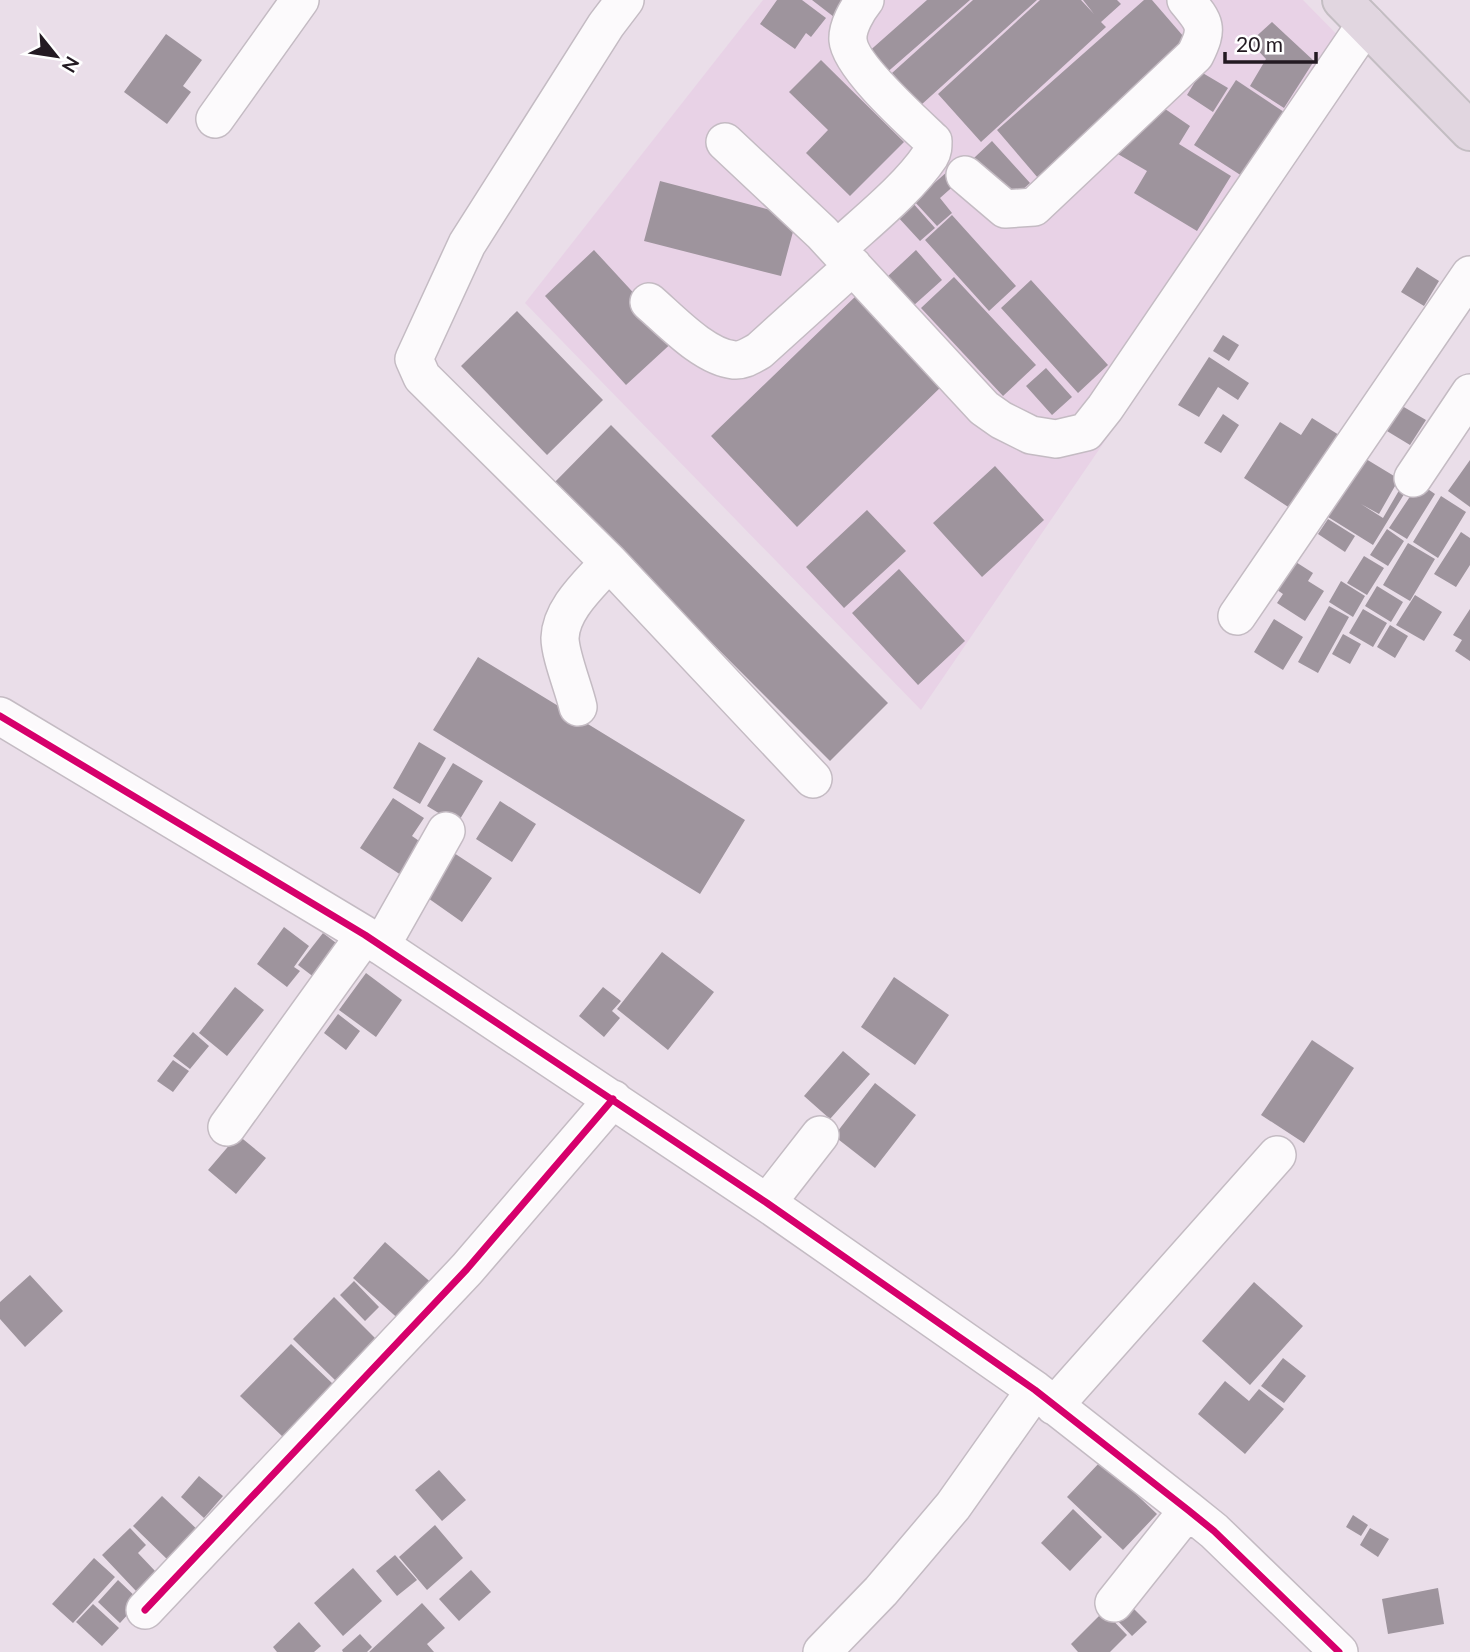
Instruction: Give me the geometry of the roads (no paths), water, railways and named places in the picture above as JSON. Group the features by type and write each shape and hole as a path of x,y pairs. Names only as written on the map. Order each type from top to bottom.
{"highway":[{"path":"1354,12 1470,131"}],"street":[{"path":"215,119 300,0"},
{"path":"625,0 606,25 467,244 414,359 422,377 609,562 813,779"},
{"path":"865,0 856,11 847,39 854,57 883,92 933,141 951,163 1005,209 1034,207 1195,55 1205,34 1201,19 1186,0"},
{"path":"725,142 845,258 984,408 1001,421 1031,435 1056,439 1086,432 1113,397 1354,12"},
{"path":"649,302 717,356 735,360 747,358 759,351 845,258 929,157 951,163"},
{"path":"1237,616 1470,275"},
{"path":"1413,478 1470,393"},
{"path":"579,707 560,641 562,624 570,607 609,562"},
{"path":"3,725 373,940 767,1203 1045,1398 1188,1510 1339,1652"},
{"path":"227,1126 373,940 446,831"},
{"path":"145,1609 467,1269 613,1099"},
{"path":"767,1203 820,1135"},
{"path":"822,1652 880,1591 1045,1398 1277,1155"},
{"path":"1114,1603 1188,1510"}]}
